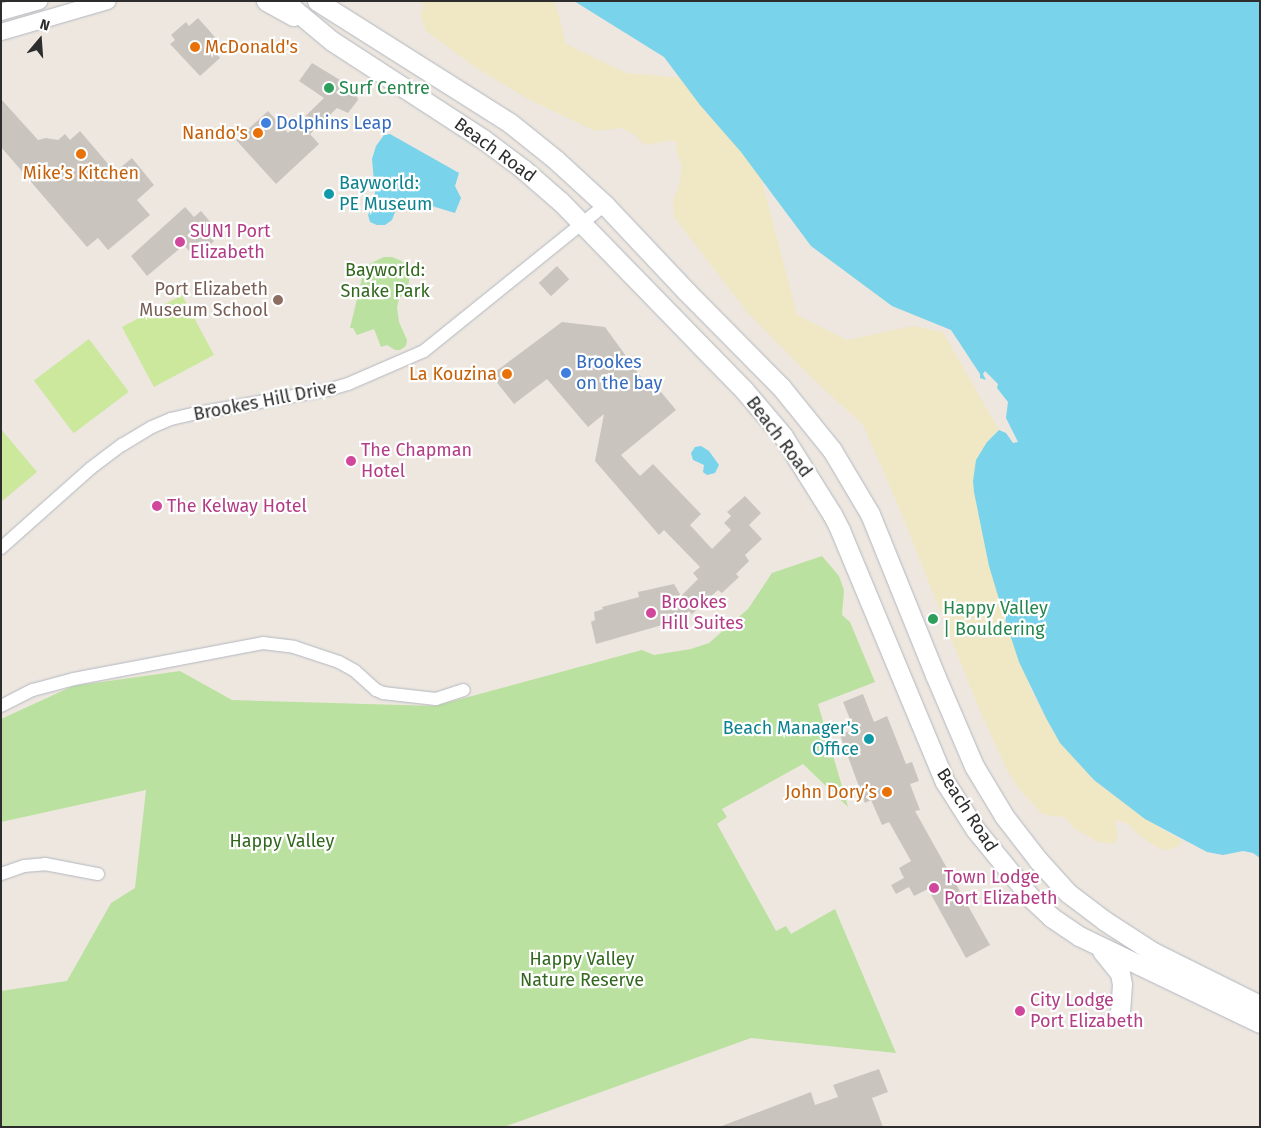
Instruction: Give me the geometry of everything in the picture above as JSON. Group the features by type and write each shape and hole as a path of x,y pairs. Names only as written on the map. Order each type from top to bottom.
{"main road":[{"path":"266,1 315,29"},
{"name":"Beach Road","path":"284,1 315,29 504,154 561,202 744,390 783,436 832,514 945,782 975,830 1009,872 1051,917 1096,944 1144,969 1260,1023"},
{"name":"Beach Road","path":"318,1 510,123 556,160 605,205 686,291 782,387 819,431 843,466 870,514 898,580 934,675 974,766 1004,816 1038,860 1068,893 1154,952 1260,1005"},
{"path":"369,64 382,43"},
{"path":"1096,944 1120,973 1122,984 1120,1011"}],"street":[{"path":"1,12 39,1"},
{"path":"1,32 104,2"},
{"name":"Brookes Hill Drive","path":"1,548 91,468 128,441 152,427 171,420 198,414 304,396 334,388 424,351 605,205"},
{"path":"1,706 33,690 74,679 263,643 294,648 339,662 355,671 376,690 383,693 436,699 464,690"},
{"path":"1,874 24,866 45,864 98,874"}],"green space":[{"name":"Bayworld: Snake Park","path":"384,257 392,257 402,261 410,275 408,288 399,299 397,307 399,322 407,340 406,346 400,350 395,350 387,345 381,347 374,329 357,335 353,328 350,328 363,274 369,264"},
{"path":"182,295 214,355 154,387 122,327"},
{"path":"89,339 129,392 74,433 34,381"},
{"path":"1,429 37,472 1,502"},
{"path":"822,556 839,576 844,590 842,615 850,622 875,682 818,704 848,807 803,764 722,809 727,817 717,824 776,931 786,926 791,934 835,909 896,1053 751,1038 504,1127 1,1127 1,991 67,981 111,903 135,888 146,790 1,822 1,719 73,686 180,671 232,700 435,706 642,650 654,655 691,649 709,643 748,609 772,573"}],"sand":[{"path":"418,1 555,1 566,44 626,73 708,80 751,138 797,315 847,340 913,326 943,332 999,430 987,442 976,460 1005,619 1032,692 1060,743 1094,780 1145,819 1181,840 1181,845 1169,850 1160,849 1140,836 1128,824 1117,820 1115,823 1118,836 1113,844 1098,842 1073,828 1065,817 1041,813 1019,789 1008,772 980,711 898,505 863,425 810,376 747,312 674,217 673,199 678,190 682,167 676,149 677,142 665,140 664,143 655,142 654,145 642,143 634,134 621,128 595,131 528,99 475,67 426,31 420,13 425,6"}],"water":[{"path":"574,1 1260,1 1260,858 1253,853 1243,851 1223,855 1207,852 1145,819 1094,780 1060,743 1046,718 1019,662 1005,619 989,566 974,492 973,481 976,460 987,442 999,430 1006,433 1013,443 1018,442 1006,418 1008,402 997,388 998,384 985,371 983,374 986,380 980,378 980,374 951,330 892,306 811,246 741,152 700,105 664,57"},
{"path":"390,134 459,173 455,186 461,198 455,213 412,200 401,205 395,212 392,220 385,225 377,225 370,222 368,215 373,205 375,193 372,159 376,146 384,135"},
{"path":"701,446 709,451 719,465 715,473 707,475 703,472 704,465 693,460 691,453 695,447"}],"building":[{"name":"McDonald's","path":"198,18 221,44 214,50 220,58 200,76 170,44 175,40 171,35 186,22 189,26"},
{"name":"Dolphins Leap","path":"312,63 355,89 358,100 348,113 337,108 310,134 319,144 276,184 236,140 268,111 288,133 324,98 299,81"},
{"path":"1,99 38,140 46,138 58,140 65,134 70,140 80,131 115,172 132,158 154,185 137,200 150,215 108,250 98,238 87,247 1,147"},
{"name":"SUN1 Port Elizabeth","path":"185,207 194,217 201,211 213,225 206,231 214,241 196,259 184,245 147,276 131,256"},
{"path":"557,266 569,279 551,296 539,283"},
{"path":"562,322 605,327 655,396 661,392 676,410 621,455 640,476 653,464 701,514 690,525 712,549 731,530 724,523 731,516 727,512 745,496 761,513 749,525 762,539 745,555 749,561 736,574 739,577 722,593 718,590 692,614 689,611 683,619 596,644 591,622 595,620 594,612 603,609 602,607 639,597 638,592 674,584 681,596 698,579 693,573 700,567 664,530 659,535 595,461 604,414 588,427 547,379 514,404 491,375"},
{"path":"863,694 874,722 887,716 906,764 912,762 919,781 910,784 920,810 915,811 990,945 966,958 928,889 914,896 909,887 896,894 891,885 904,878 899,868 911,861 889,822 882,825 871,800 865,803 840,735 854,729 843,702"},
{"path":"879,1069 888,1092 872,1098 883,1127 719,1127 811,1092 815,1105 838,1097 833,1085"}],"place":[{"name":"McDonald's","path":"195,47"},
{"name":"Surf Centre","path":"329,88"},
{"name":"Dolphins Leap","path":"266,123"},
{"name":"Nando's","path":"258,133"},
{"name":"Mike’s Kitchen","path":"81,154"},
{"name":"Bayworld: PE Museum","path":"329,194"},
{"name":"SUN1 Port Elizabeth","path":"180,242"},
{"name":"Port Elizabeth Museum School","path":"278,300"},
{"name":"Brookes on the bay","path":"566,373"},
{"name":"La Kouzina","path":"507,374"},
{"name":"The Chapman Hotel","path":"351,461"},
{"name":"The Kelway Hotel","path":"157,506"},
{"name":"Brookes Hill Suites","path":"651,613"},
{"name":"Happy Valley | Bouldering","path":"933,619"},
{"name":"Beach Manager's Office","path":"869,739"},
{"name":"John Dory’s","path":"887,792"},
{"name":"Town Lodge Port Elizabeth","path":"934,888"},
{"name":"City Lodge Port Elizabeth","path":"1020,1011"}],"park label":[{"name":"Happy Valley","path":"282,841"},
{"name":"Happy Valley Nature Reserve","path":"582,970"}]}
